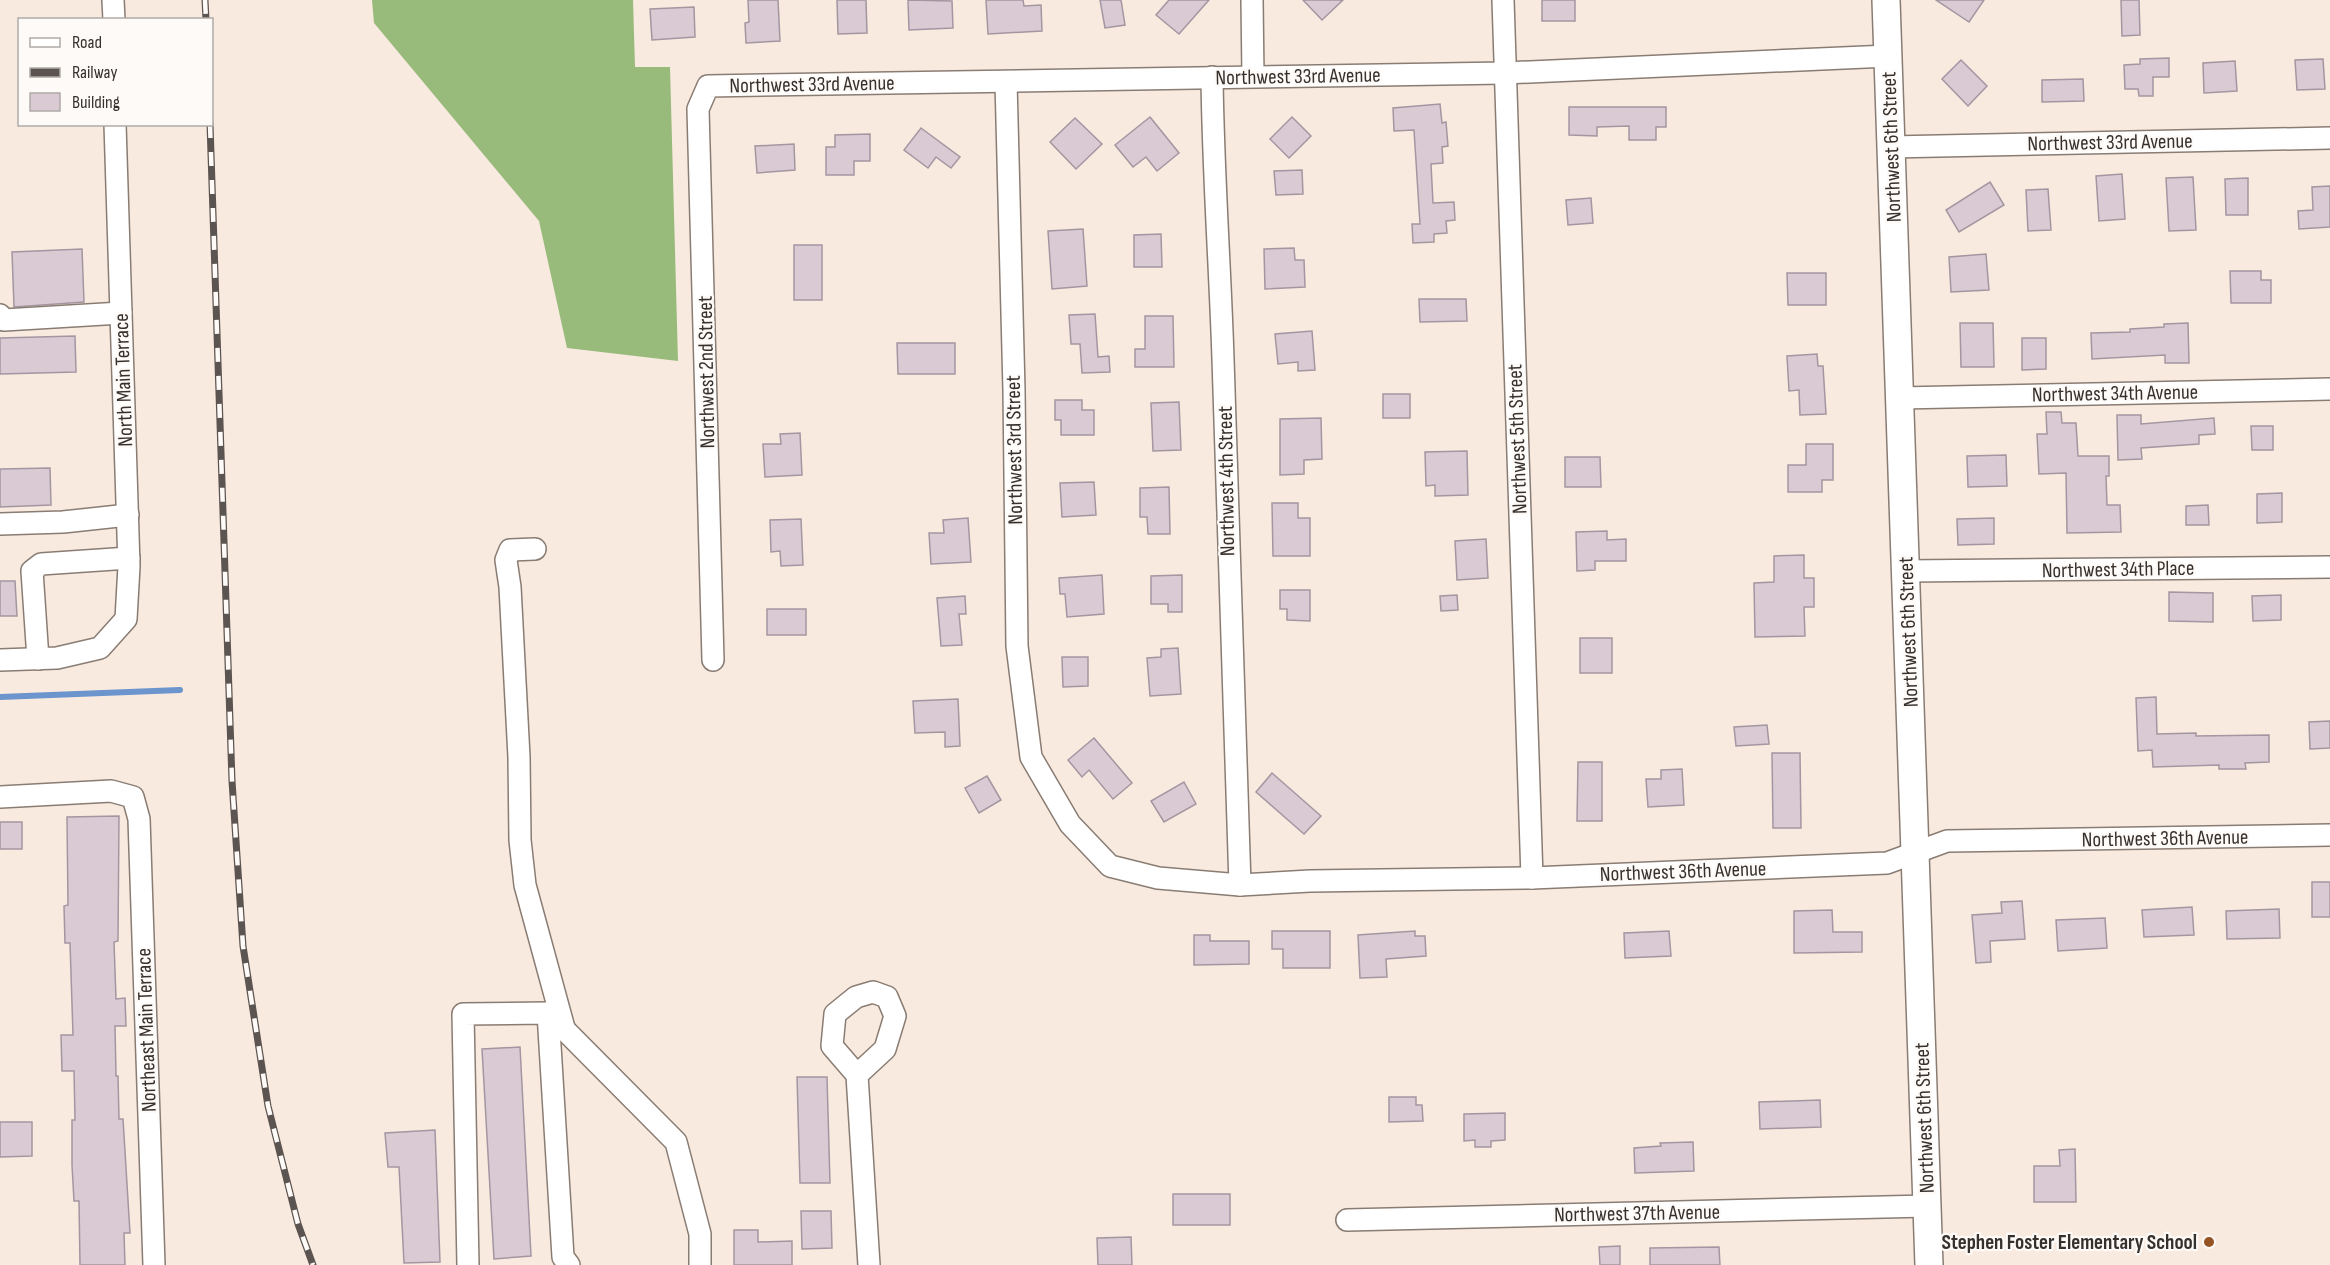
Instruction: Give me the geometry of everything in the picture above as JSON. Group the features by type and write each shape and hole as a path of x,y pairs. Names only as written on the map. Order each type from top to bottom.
{"main road":[{"name":"Northwest 6th Street","path":"1886,0 1929,1265"}],"street":[{"path":"113,0 114,18"},
{"path":"1252,0 1253,76"},
{"name":"Northwest 5th Street","path":"1503,0 1532,878"},
{"name":"Northwest 33rd Avenue","path":"708,86 1505,73 1888,56"},
{"name":"Northwest 4th Street","path":"1212,78 1213,167 1223,357 1240,885"},
{"name":"Northwest 3rd Street","path":"1006,82 1014,390 1017,646 1031,757 1061,809"},
{"name":"Northwest 2nd Street","path":"708,86 698,109 713,660"},
{"name":"North Main Terrace","path":"38,659 57,658 100,648 126,619 129,558 115,126"},
{"name":"Northwest 33rd Avenue","path":"1891,147 2330,138"},
{"path":"1,319 121,313"},
{"name":"Northwest 34th Avenue","path":"1899,398 2330,389"},
{"path":"0,524 63,522 128,515"},
{"path":"535,549 510,550 506,560 510,587 518,734 519,840 525,885 564,1028"},
{"path":"0,660 38,659 32,571 40,564 129,558"},
{"name":"Northwest 34th Place","path":"1906,571 2330,567"},
{"name":"Northeast Main Terrace","path":"0,797 111,790 133,797 139,819 154,1265"},
{"name":"Northwest 36th Avenue","path":"1061,809 1070,824 1110,866 1158,878 1240,885 1532,878 1887,863 1947,841 2330,836"},
{"path":"548,1013 563,1257 569,1265"},
{"path":"468,1265 463,1014 548,1013 676,1142 700,1234 700,1265"},
{"path":"857,1075 869,1265"},
{"name":"Northwest 37th Avenue","path":"1347,1220 1927,1206"}],"green space":[{"path":"372,0 633,0 635,67 670,67 678,361 567,348 539,221 374,23"}],"building":[{"path":"748,0 778,0 780,41 746,43 745,23 749,22"},
{"path":"837,0 866,0 867,33 838,34"},
{"path":"908,0 952,1 953,28 909,30"},
{"path":"986,0 1023,0 1024,6 1041,5 1042,31 988,34"},
{"path":"1100,0 1121,0 1125,25 1105,28"},
{"path":"1169,0 1209,0 1179,34 1156,15"},
{"path":"1303,0 1343,0 1322,20"},
{"path":"1542,0 1575,0 1575,21 1542,21"},
{"path":"1936,0 1984,0 1969,22"},
{"path":"2121,0 2139,0 2140,35 2122,36"},
{"path":"694,7 695,37 652,40 650,9"},
{"path":"2169,58 2169,77 2153,77 2153,96 2139,96 2138,89 2125,89 2124,65 2140,64 2140,59"},
{"path":"2323,59 2325,89 2297,90 2295,60"},
{"path":"1961,60 1987,86 1968,106 1942,79"},
{"path":"2235,61 2237,91 2204,93 2203,63"},
{"path":"2083,79 2084,101 2042,102 2042,80"},
{"path":"1440,104 1442,123 1446,122 1448,146 1442,147 1443,163 1431,164 1433,203 1454,202 1455,220 1446,221 1447,233 1434,234 1434,242 1413,243 1412,224 1420,224 1414,130 1394,131 1393,108"},
{"path":"1569,107 1666,107 1666,127 1656,127 1656,140 1629,140 1629,126 1597,127 1597,136 1569,135"},
{"path":"1150,117 1179,153 1157,171 1146,157 1133,167 1115,145"},
{"path":"1292,117 1311,136 1289,158 1270,139"},
{"path":"1075,118 1102,144 1076,169 1050,142"},
{"path":"921,128 960,157 951,168 936,157 928,168 904,150"},
{"path":"870,134 870,161 854,161 854,175 826,175 826,147 835,147 835,135"},
{"path":"794,144 795,170 757,173 755,146"},
{"path":"1302,170 1303,194 1276,195 1274,171"},
{"path":"2122,174 2125,219 2099,221 2096,176"},
{"path":"2193,177 2196,230 2169,231 2166,178"},
{"path":"2248,178 2248,215 2226,215 2225,179"},
{"path":"1990,182 2004,205 1959,232 1946,210"},
{"path":"2330,186 2330,227 2299,229 2298,211 2313,210 2312,187"},
{"path":"2048,189 2051,230 2028,231 2026,190"},
{"path":"1591,198 1593,223 1568,225 1566,200"},
{"path":"1083,229 1087,286 1052,289 1048,231"},
{"path":"1161,234 1162,267 1134,267 1134,235"},
{"path":"794,245 822,245 822,300 794,300"},
{"path":"1294,248 1295,260 1304,260 1305,287 1265,289 1264,249"},
{"path":"82,249 84,302 14,307 12,252"},
{"path":"1986,254 1989,290 1951,292 1949,257"},
{"path":"2230,271 2261,271 2261,280 2271,280 2271,303 2231,303"},
{"path":"1787,273 1826,273 1826,305 1788,305"},
{"path":"1419,299 1466,299 1467,321 1420,322"},
{"path":"1095,314 1098,357 1109,356 1110,372 1082,373 1080,344 1071,344 1069,315"},
{"path":"1145,316 1173,316 1174,367 1135,367 1135,349 1145,349"},
{"path":"1960,323 1993,323 1994,367 1961,367"},
{"path":"2188,323 2189,363 2165,363 2165,355 2092,359 2091,333 2130,332 2130,329"},
{"path":"1312,331 1315,370 1298,371 1298,362 1278,364 1275,334"},
{"path":"75,336 76,372 0,374 0,338"},
{"path":"2022,338 2046,338 2046,369 2022,370"},
{"path":"897,343 955,343 955,374 898,374"},
{"path":"1817,354 1818,366 1823,366 1826,414 1800,415 1799,390 1789,391 1787,356"},
{"path":"1383,394 1410,394 1410,418 1383,418"},
{"path":"1055,400 1082,400 1082,410 1094,410 1094,435 1061,435 1061,420 1055,420"},
{"path":"1179,402 1181,450 1153,451 1151,403"},
{"path":"2046,412 2061,412 2062,423 2076,423 2078,456 2109,456 2109,476 2106,476 2107,505 2120,505 2121,532 2067,533 2066,473 2039,474 2037,434 2047,434"},
{"path":"2117,415 2141,415 2141,424 2214,418 2215,434 2199,435 2199,444 2141,448 2142,459 2118,460"},
{"path":"1321,418 1322,459 1304,460 1304,474 1280,475 1280,419"},
{"path":"2251,426 2273,426 2273,450 2252,450"},
{"path":"800,433 802,475 765,477 763,444 781,444 780,434"},
{"path":"1806,444 1833,444 1833,480 1822,480 1822,492 1788,492 1788,465 1806,465"},
{"path":"1467,451 1468,495 1435,496 1435,485 1426,486 1425,452"},
{"path":"2006,455 2007,486 1968,487 1967,456"},
{"path":"1565,457 1600,457 1601,487 1565,487"},
{"path":"50,468 51,505 0,507 0,469"},
{"path":"1094,482 1096,515 1062,517 1060,483"},
{"path":"1169,487 1170,534 1148,534 1147,517 1140,517 1140,488"},
{"path":"2282,493 2282,522 2257,523 2257,494"},
{"path":"1272,503 1298,503 1298,518 1310,518 1310,556 1273,556"},
{"path":"2208,505 2209,525 2186,525 2186,506"},
{"path":"968,518 971,562 931,564 929,533 944,533 943,520"},
{"path":"1994,518 1994,544 1958,545 1957,519"},
{"path":"801,519 803,565 781,566 780,551 771,552 770,520"},
{"path":"1607,531 1607,540 1626,539 1626,561 1595,561 1595,570 1577,571 1576,532"},
{"path":"1486,539 1488,578 1457,580 1455,541"},
{"path":"1804,555 1804,578 1814,578 1814,607 1804,607 1805,636 1755,637 1754,583 1774,582 1774,556"},
{"path":"1102,575 1104,614 1067,617 1065,594 1060,594 1059,578"},
{"path":"1182,575 1182,612 1168,612 1168,604 1151,604 1151,576"},
{"path":"0,581 15,581 17,616 0,616"},
{"path":"1280,590 1310,590 1310,621 1287,620 1287,609 1280,609"},
{"path":"2169,592 2213,593 2213,622 2169,621"},
{"path":"1457,595 1458,610 1441,611 1440,596"},
{"path":"2281,595 2281,620 2253,621 2252,596"},
{"path":"965,596 966,614 959,614 962,645 941,646 937,598"},
{"path":"767,609 806,609 806,635 767,635"},
{"path":"1580,638 1612,638 1612,673 1580,673"},
{"path":"1178,648 1181,694 1150,696 1147,658 1161,657 1161,649"},
{"path":"1062,657 1088,657 1088,686 1063,687"},
{"path":"2156,697 2157,734 2269,735 2269,762 2245,763 2246,769 2219,769 2219,765 2153,767 2152,750 2138,751 2136,698"},
{"path":"958,699 960,746 945,747 945,732 915,733 913,701"},
{"path":"2330,721 2330,748 2310,749 2309,722"},
{"path":"1767,725 1769,744 1736,746 1734,727"},
{"path":"1094,738 1132,783 1113,799 1089,770 1082,777 1068,760"},
{"path":"1772,753 1800,753 1801,828 1773,828"},
{"path":"1578,762 1602,762 1602,821 1577,821"},
{"path":"1682,769 1684,805 1648,807 1646,779 1661,779 1661,770"},
{"path":"1272,773 1321,816 1304,834 1256,792"},
{"path":"987,776 1001,800 979,813 965,788"},
{"path":"1184,782 1196,804 1164,822 1151,801"},
{"path":"119,816 118,941 114,942 116,999 125,998 126,1026 115,1026 116,1076 118,1076 119,1119 123,1119 130,1233 124,1233 125,1265 80,1265 79,1201 74,1201 72,1165 72,1120 75,1120 74,1071 62,1071 61,1035 73,1035 70,943 65,943 64,906 68,905 67,817"},
{"path":"0,822 22,822 22,849 0,849"},
{"path":"2312,882 2330,882 2330,917 2312,917"},
{"path":"2022,901 2025,939 1990,941 1991,962 1976,963 1972,915 2002,913 2001,902"},
{"path":"2192,907 2194,935 2144,937 2142,910"},
{"path":"2279,909 2280,938 2227,939 2226,911"},
{"path":"1832,910 1833,932 1862,932 1862,952 1794,953 1794,911"},
{"path":"2105,918 2107,948 2058,951 2056,920"},
{"path":"1272,931 1330,931 1330,968 1283,968 1283,949 1272,949"},
{"path":"1415,931 1415,936 1425,936 1426,956 1386,959 1387,977 1360,978 1358,935"},
{"path":"1669,931 1671,956 1625,958 1624,933"},
{"path":"1194,935 1210,935 1210,941 1249,941 1249,964 1194,965"},
{"path":"520,1047 531,1256 494,1259 482,1049"},
{"path":"797,1077 827,1077 830,1183 800,1183"},
{"path":"1389,1097 1416,1097 1416,1105 1422,1105 1423,1121 1389,1122"},
{"path":"1820,1100 1821,1127 1760,1129 1759,1102"},
{"path":"1505,1113 1505,1140 1491,1141 1491,1147 1475,1147 1475,1140 1464,1141 1464,1114"},
{"path":"0,1122 32,1122 32,1156 0,1157"},
{"path":"435,1130 440,1262 404,1263 399,1167 388,1167 385,1133"},
{"path":"1693,1142 1694,1171 1635,1173 1634,1148 1661,1146 1660,1143"},
{"path":"2075,1149 2076,1202 2034,1202 2034,1166 2060,1166 2059,1150"},
{"path":"1173,1194 1230,1194 1230,1225 1173,1225"},
{"path":"801,1211 831,1211 832,1248 802,1249"},
{"path":"734,1230 758,1230 758,1242 792,1241 792,1265 734,1265"},
{"path":"1131,1237 1132,1265 1098,1265 1097,1238"},
{"path":"1620,1246 1620,1265 1600,1265 1599,1247"},
{"path":"1719,1247 1720,1265 1650,1265 1650,1248"}],"waterway":[{"path":"0,697 180,690"}],"railway":[{"path":"205,0 206,18"},
{"path":"210,126 232,781 243,946 268,1106 298,1224 313,1265"}],"place":[{"name":"Stephen Foster Elementary School","path":"2209,1242"}]}
